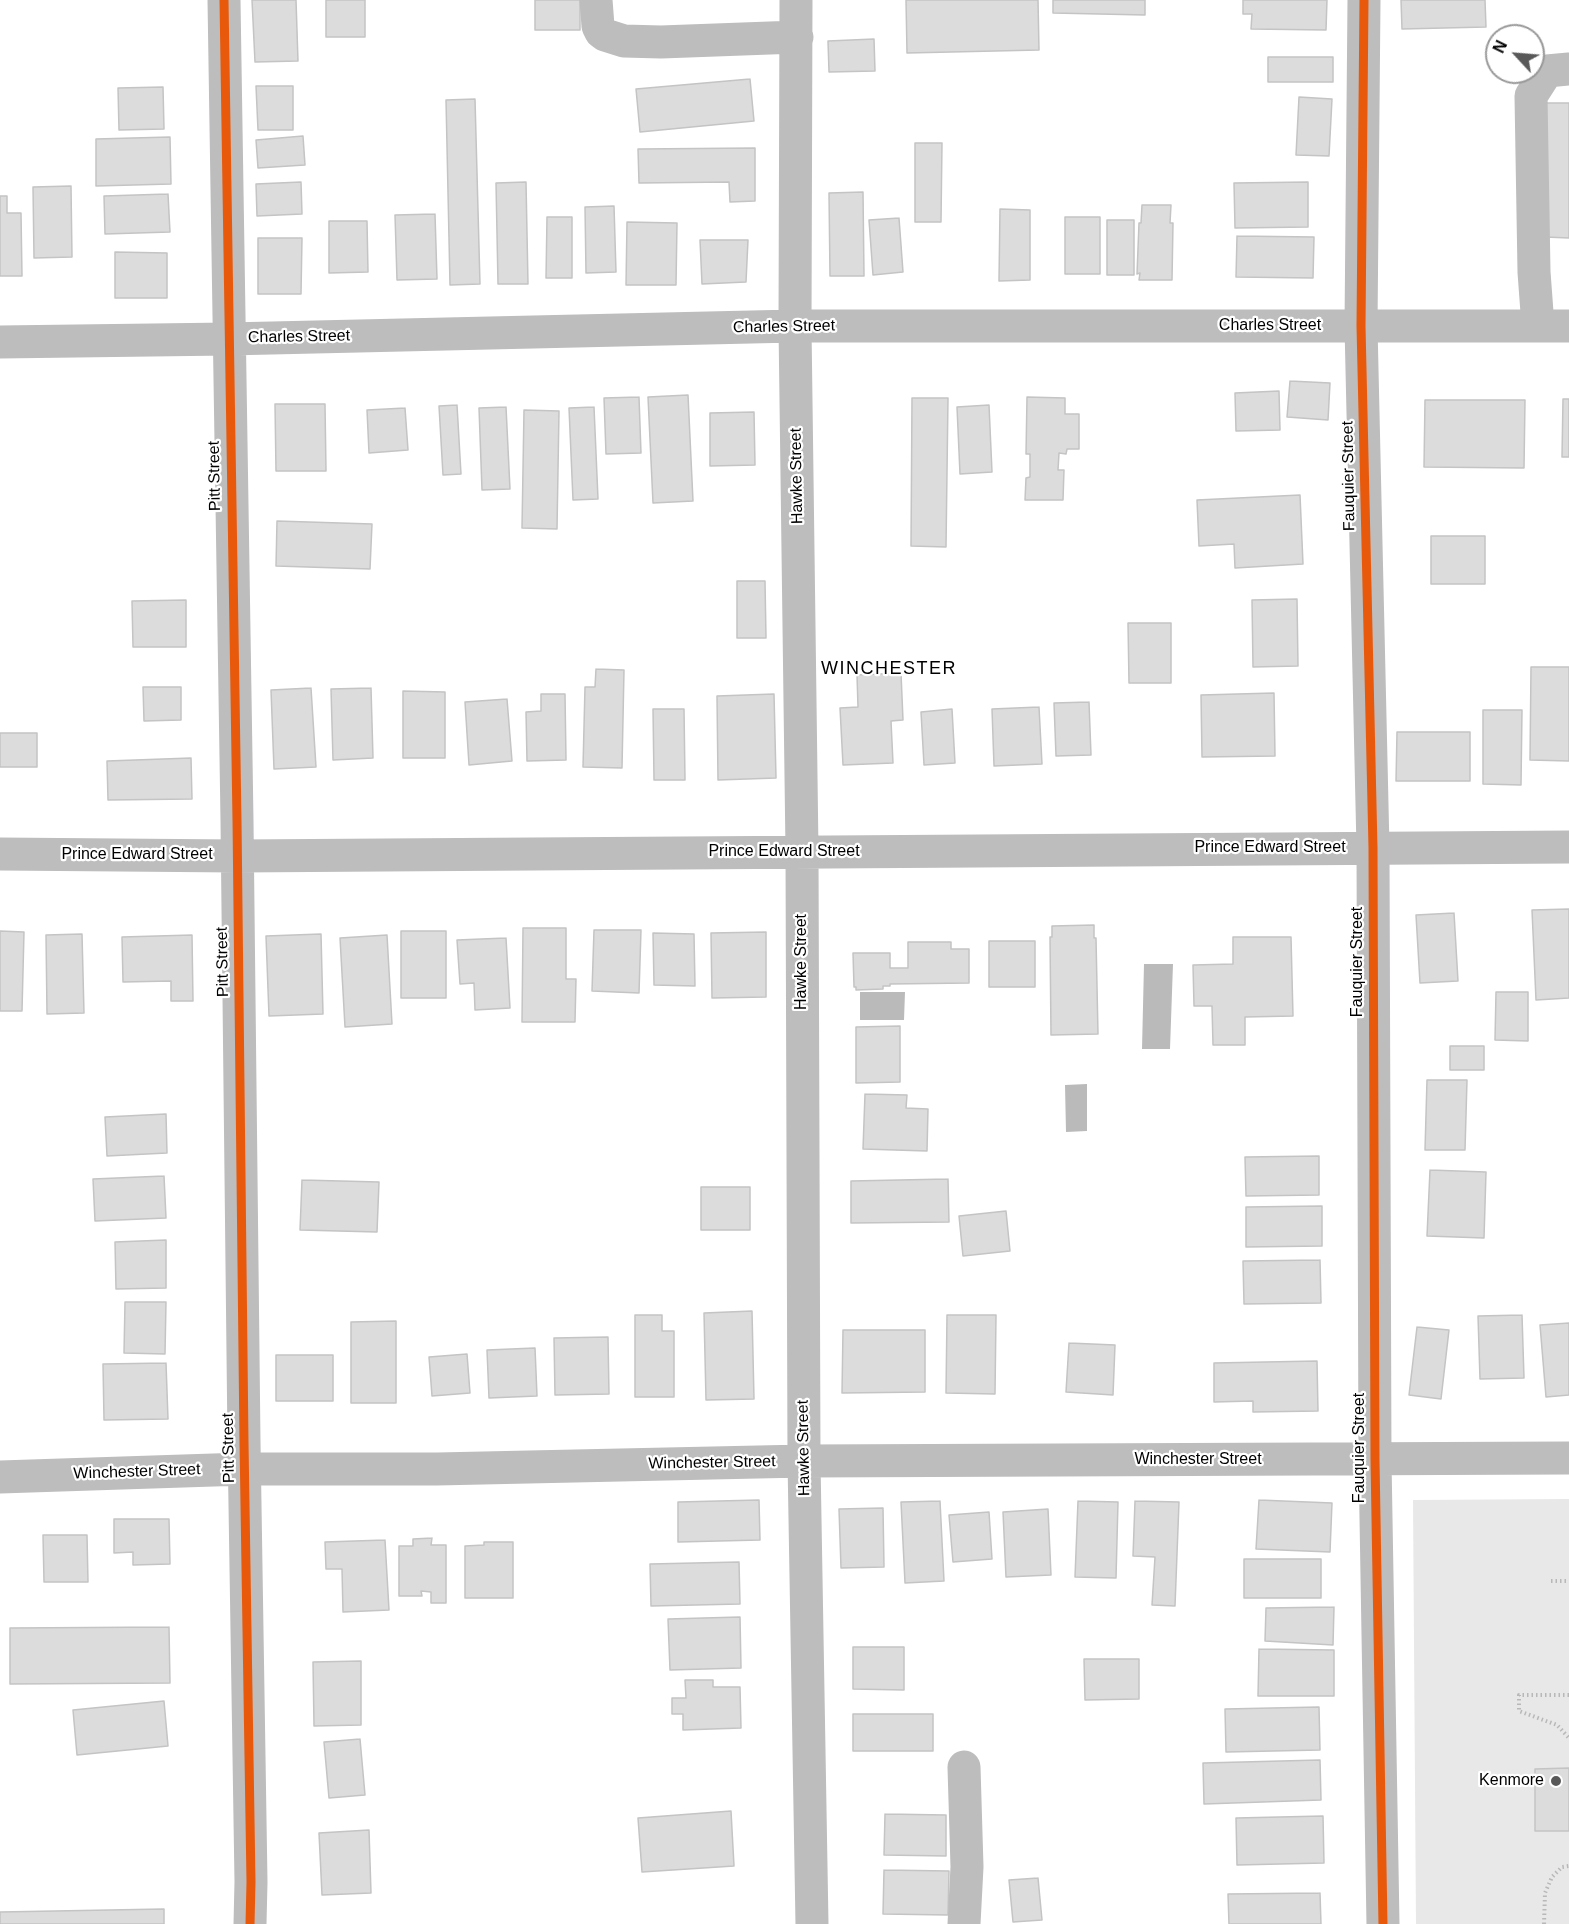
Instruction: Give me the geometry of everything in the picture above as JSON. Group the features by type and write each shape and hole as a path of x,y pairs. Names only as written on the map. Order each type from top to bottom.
{"street":[{"name":"Pitt Street","path":"224,0 250,1924"},
{"path":"596,0 598,26 601,32 624,40 669,42 797,37"},
{"name":"Hawke Street","path":"796,0 795,326 802,851 804,1461 812,1924"},
{"name":"Fauquier Street","path":"1364,0 1361,326 1373,848 1375,1460 1383,1924"},
{"path":"1553,326 1534,272 1531,96 1547,71 1569,69"},
{"name":"Charles Street","path":"0,342 795,326 1553,326"},
{"name":"Prince Edward Street","path":"0,854 237,856 1569,847"},
{"name":"Winchester Street","path":"0,1477 244,1469 437,1469 804,1461 1569,1458"},
{"path":"963,1767 967,1867 964,1924"}],"path":[{"path":"1551,1581 1569,1581"},
{"path":"1569,1695 1519,1695 1520,1711 1557,1725 1569,1738"},
{"path":"1544,1924 1545,1893 1551,1877 1562,1867 1569,1866"}],"shaded area":[{"path":"1144,964 1173,964 1170,1049 1142,1049"},
{"path":"860,992 905,992 904,1020 860,1020"},
{"path":"1087,1084 1087,1131 1066,1132 1065,1085"},
{"path":"1569,1499 1569,1924 1416,1924 1413,1500"}],"building":[{"path":"252,0 296,0 298,61 255,62"},
{"path":"326,0 365,0 365,37 326,37"},
{"path":"535,0 580,0 580,30 535,30"},
{"path":"906,0 1038,0 1039,50 907,53"},
{"path":"1053,0 1145,0 1145,15 1053,13"},
{"path":"1243,0 1327,0 1326,30 1251,29 1252,14 1243,14"},
{"path":"1401,0 1485,0 1485,27 1402,29"},
{"path":"874,39 875,71 829,72 828,41"},
{"path":"1268,57 1333,57 1333,82 1268,82"},
{"path":"750,79 754,121 640,132 636,89"},
{"path":"256,86 293,86 293,130 258,130"},
{"path":"163,87 164,129 119,130 118,88"},
{"path":"1299,97 1332,99 1329,156 1296,155"},
{"path":"475,99 480,284 450,285 446,100"},
{"path":"1546,103 1569,103 1569,238 1545,237"},
{"path":"303,136 305,165 258,168 256,140"},
{"path":"170,137 171,184 96,186 96,139"},
{"path":"915,143 942,143 941,222 915,222"},
{"path":"755,148 755,201 730,202 729,182 639,183 638,149"},
{"path":"301,182 302,214 257,216 256,184"},
{"path":"526,182 528,284 498,284 496,183"},
{"path":"1308,182 1308,227 1235,228 1234,183"},
{"path":"71,186 72,257 34,258 33,187"},
{"path":"863,192 864,276 830,276 829,193"},
{"path":"168,194 170,232 105,234 104,196"},
{"path":"0,196 7,196 7,213 21,213 22,276 0,276"},
{"path":"1142,205 1171,205 1172,280 1139,280 1140,273 1137,274 1139,223 1141,223"},
{"path":"614,206 616,272 586,273 585,207"},
{"path":"1000,209 1030,210 1030,280 999,281"},
{"path":"435,214 437,279 397,280 395,215"},
{"path":"547,217 572,217 572,278 546,278"},
{"path":"1065,217 1100,217 1100,274 1065,274"},
{"path":"899,218 903,272 873,275 869,220"},
{"path":"1107,220 1134,220 1134,275 1107,275"},
{"path":"329,221 367,221 368,272 329,273"},
{"path":"627,222 677,223 676,285 626,285"},
{"path":"1237,236 1314,237 1313,278 1236,277"},
{"path":"258,238 302,238 301,294 258,294"},
{"path":"700,240 748,240 746,282 702,284"},
{"path":"115,252 167,253 167,298 115,298"},
{"path":"1290,381 1330,383 1328,420 1287,417"},
{"path":"1279,391 1280,430 1236,431 1235,393"},
{"path":"688,395 693,501 653,503 648,397"},
{"path":"639,397 641,453 606,454 604,398"},
{"path":"1027,397 1065,398 1065,414 1079,414 1079,449 1067,449 1066,454 1059,453 1058,470 1064,470 1063,500 1025,500 1026,478 1030,477 1030,454 1026,454"},
{"path":"912,398 948,398 946,547 911,546"},
{"path":"1563,399 1569,399 1569,457 1562,457"},
{"path":"1425,400 1525,400 1524,468 1424,467"},
{"path":"275,404 325,404 326,471 276,471"},
{"path":"457,405 461,474 443,475 439,406"},
{"path":"989,405 992,472 960,474 957,407"},
{"path":"506,407 510,489 482,490 479,408"},
{"path":"594,407 598,499 573,500 569,408"},
{"path":"405,408 408,450 369,453 367,410"},
{"path":"524,410 559,411 557,529 522,528"},
{"path":"754,412 755,465 710,466 710,413"},
{"path":"1300,495 1303,564 1235,568 1234,544 1199,546 1197,500"},
{"path":"277,521 372,524 370,569 276,566"},
{"path":"1431,536 1485,536 1485,584 1431,584"},
{"path":"737,581 765,581 766,638 737,638"},
{"path":"1297,599 1298,666 1253,667 1252,600"},
{"path":"186,600 186,647 133,647 132,601"},
{"path":"1128,623 1171,623 1171,683 1129,683"},
{"path":"1531,667 1569,667 1569,761 1530,760"},
{"path":"596,669 624,670 622,768 583,767 585,687 595,687"},
{"path":"901,673 903,720 891,721 893,763 843,765 840,708 858,707 857,675"},
{"path":"143,687 181,687 181,720 144,721"},
{"path":"311,688 316,767 274,769 271,690"},
{"path":"371,688 373,758 333,760 331,689"},
{"path":"403,691 445,692 445,758 403,758"},
{"path":"1274,693 1275,756 1202,757 1201,695"},
{"path":"541,694 565,694 566,760 527,761 526,712 541,711"},
{"path":"774,694 776,778 718,780 717,696"},
{"path":"507,699 512,761 469,765 465,702"},
{"path":"1089,702 1091,755 1056,756 1054,703"},
{"path":"1039,707 1042,764 994,766 992,709"},
{"path":"653,709 684,709 685,780 654,780"},
{"path":"952,709 955,763 924,765 921,712"},
{"path":"1483,710 1522,710 1521,785 1483,784"},
{"path":"1397,732 1470,732 1470,781 1396,781"},
{"path":"0,733 37,733 37,767 0,767"},
{"path":"191,758 192,799 108,800 107,761"},
{"path":"1569,909 1569,998 1536,1000 1532,910"},
{"path":"1454,913 1458,981 1420,983 1416,915"},
{"path":"1094,925 1098,1034 1051,1035 1050,937 1052,937 1052,926"},
{"path":"523,928 566,928 566,979 576,979 575,1022 522,1022"},
{"path":"594,930 641,930 639,993 592,991"},
{"path":"0,931 24,932 22,1011 0,1011"},
{"path":"401,931 446,931 446,998 401,998"},
{"path":"766,932 766,997 712,998 711,933"},
{"path":"653,933 694,934 695,986 654,985"},
{"path":"82,934 84,1013 47,1014 46,935"},
{"path":"321,934 323,1014 269,1016 266,936"},
{"path":"192,935 193,1001 171,1001 171,981 123,982 122,937"},
{"path":"387,935 392,1024 345,1027 340,938"},
{"path":"1233,937 1291,937 1293,1016 1245,1017 1245,1045 1213,1045 1212,1006 1194,1006 1193,965 1233,964"},
{"path":"506,938 510,1008 475,1010 474,983 460,984 457,940"},
{"path":"989,941 1035,941 1035,987 989,987"},
{"path":"908,942 951,942 951,949 969,949 969,983 890,984 890,986 883,986 883,989 856,990 853,953 890,953 890,968 908,968"},
{"path":"1496,992 1528,992 1528,1041 1495,1040"},
{"path":"900,1026 900,1082 856,1083 856,1027"},
{"path":"1450,1046 1484,1046 1484,1070 1450,1070"},
{"path":"1427,1080 1467,1080 1465,1150 1425,1150"},
{"path":"865,1094 907,1095 906,1108 928,1109 927,1151 863,1149"},
{"path":"166,1114 167,1153 107,1156 105,1117"},
{"path":"1319,1156 1319,1195 1246,1196 1245,1157"},
{"path":"1430,1170 1486,1172 1484,1238 1427,1236"},
{"path":"164,1176 166,1218 95,1221 93,1179"},
{"path":"948,1179 949,1222 851,1223 851,1181"},
{"path":"302,1180 379,1182 377,1232 300,1230"},
{"path":"701,1187 750,1187 750,1230 701,1230"},
{"path":"1322,1206 1322,1246 1246,1247 1246,1207"},
{"path":"1006,1211 1010,1251 963,1256 959,1216"},
{"path":"166,1240 166,1288 116,1289 115,1242"},
{"path":"1320,1260 1321,1303 1244,1304 1243,1261"},
{"path":"125,1302 166,1302 165,1354 124,1353"},
{"path":"752,1311 754,1399 706,1400 704,1313"},
{"path":"635,1315 662,1315 662,1331 674,1331 674,1397 635,1397"},
{"path":"947,1315 996,1315 995,1394 946,1393"},
{"path":"1522,1315 1524,1378 1480,1379 1478,1316"},
{"path":"396,1321 396,1403 351,1403 351,1322"},
{"path":"1569,1323 1569,1395 1546,1397 1540,1325"},
{"path":"1417,1327 1449,1330 1441,1399 1409,1395"},
{"path":"843,1330 925,1330 925,1392 842,1393"},
{"path":"608,1337 609,1394 555,1395 554,1338"},
{"path":"1069,1343 1115,1345 1113,1395 1066,1392"},
{"path":"535,1348 537,1396 489,1398 487,1350"},
{"path":"467,1354 470,1393 432,1396 429,1357"},
{"path":"276,1355 333,1355 333,1401 276,1401"},
{"path":"1317,1361 1318,1411 1253,1412 1253,1401 1214,1402 1214,1363"},
{"path":"166,1363 168,1419 104,1420 103,1364"},
{"path":"759,1500 760,1540 678,1542 678,1502"},
{"path":"1259,1500 1332,1503 1330,1552 1256,1549"},
{"path":"940,1501 944,1581 905,1583 901,1502"},
{"path":"1078,1501 1118,1502 1116,1578 1075,1577"},
{"path":"1135,1501 1179,1502 1175,1606 1152,1605 1155,1557 1133,1556"},
{"path":"883,1508 884,1567 841,1568 839,1509"},
{"path":"1048,1509 1051,1575 1006,1577 1003,1512"},
{"path":"989,1512 992,1559 953,1562 949,1515"},
{"path":"114,1519 169,1519 170,1564 133,1565 133,1552 114,1553"},
{"path":"43,1535 87,1535 88,1582 44,1582"},
{"path":"432,1538 431,1545 446,1545 446,1603 431,1603 431,1592 421,1591 422,1596 399,1596 399,1546 413,1546 413,1539"},
{"path":"385,1540 389,1610 343,1612 342,1569 326,1569 325,1542"},
{"path":"484,1542 513,1542 513,1598 465,1598 465,1546 484,1545"},
{"path":"1244,1559 1321,1559 1321,1598 1244,1598"},
{"path":"739,1562 740,1604 651,1606 650,1564"},
{"path":"1334,1607 1333,1645 1265,1641 1266,1608"},
{"path":"740,1617 741,1668 670,1670 668,1619"},
{"path":"169,1627 170,1683 10,1684 10,1628"},
{"path":"853,1647 904,1647 904,1690 853,1689"},
{"path":"1259,1649 1334,1650 1334,1696 1258,1696"},
{"path":"1084,1659 1139,1659 1139,1699 1085,1700"},
{"path":"361,1661 361,1725 314,1726 313,1662"},
{"path":"685,1680 713,1680 713,1687 740,1687 741,1728 683,1730 683,1714 672,1714 672,1698 686,1698"},
{"path":"164,1701 168,1746 77,1755 73,1710"},
{"path":"1319,1707 1320,1750 1226,1752 1225,1709"},
{"path":"853,1714 933,1714 933,1751 853,1751"},
{"path":"360,1739 365,1795 329,1798 324,1742"},
{"path":"1320,1760 1321,1800 1204,1804 1203,1763"},
{"path":"1569,1768 1569,1831 1535,1831 1535,1769"},
{"path":"731,1811 734,1866 642,1872 638,1818"},
{"path":"885,1814 946,1815 946,1856 884,1855"},
{"path":"1323,1816 1324,1863 1237,1865 1236,1818"},
{"path":"369,1830 371,1893 322,1895 319,1833"},
{"path":"884,1870 949,1871 948,1915 883,1914"},
{"path":"1038,1878 1042,1920 1013,1922 1009,1880"},
{"path":"1320,1893 1321,1924 1229,1924 1228,1894"},
{"path":"164,1909 164,1924 0,1924 0,1912"}],"cycle path":[{"path":"224,0 237,820 250,1924"},
{"path":"1364,0 1361,326 1373,848 1375,1460 1383,1924"}],"place":[{"name":"Kenmore","path":"1556,1781"}],"district":[{"name":"WINCHESTER","path":"889,669"}]}
